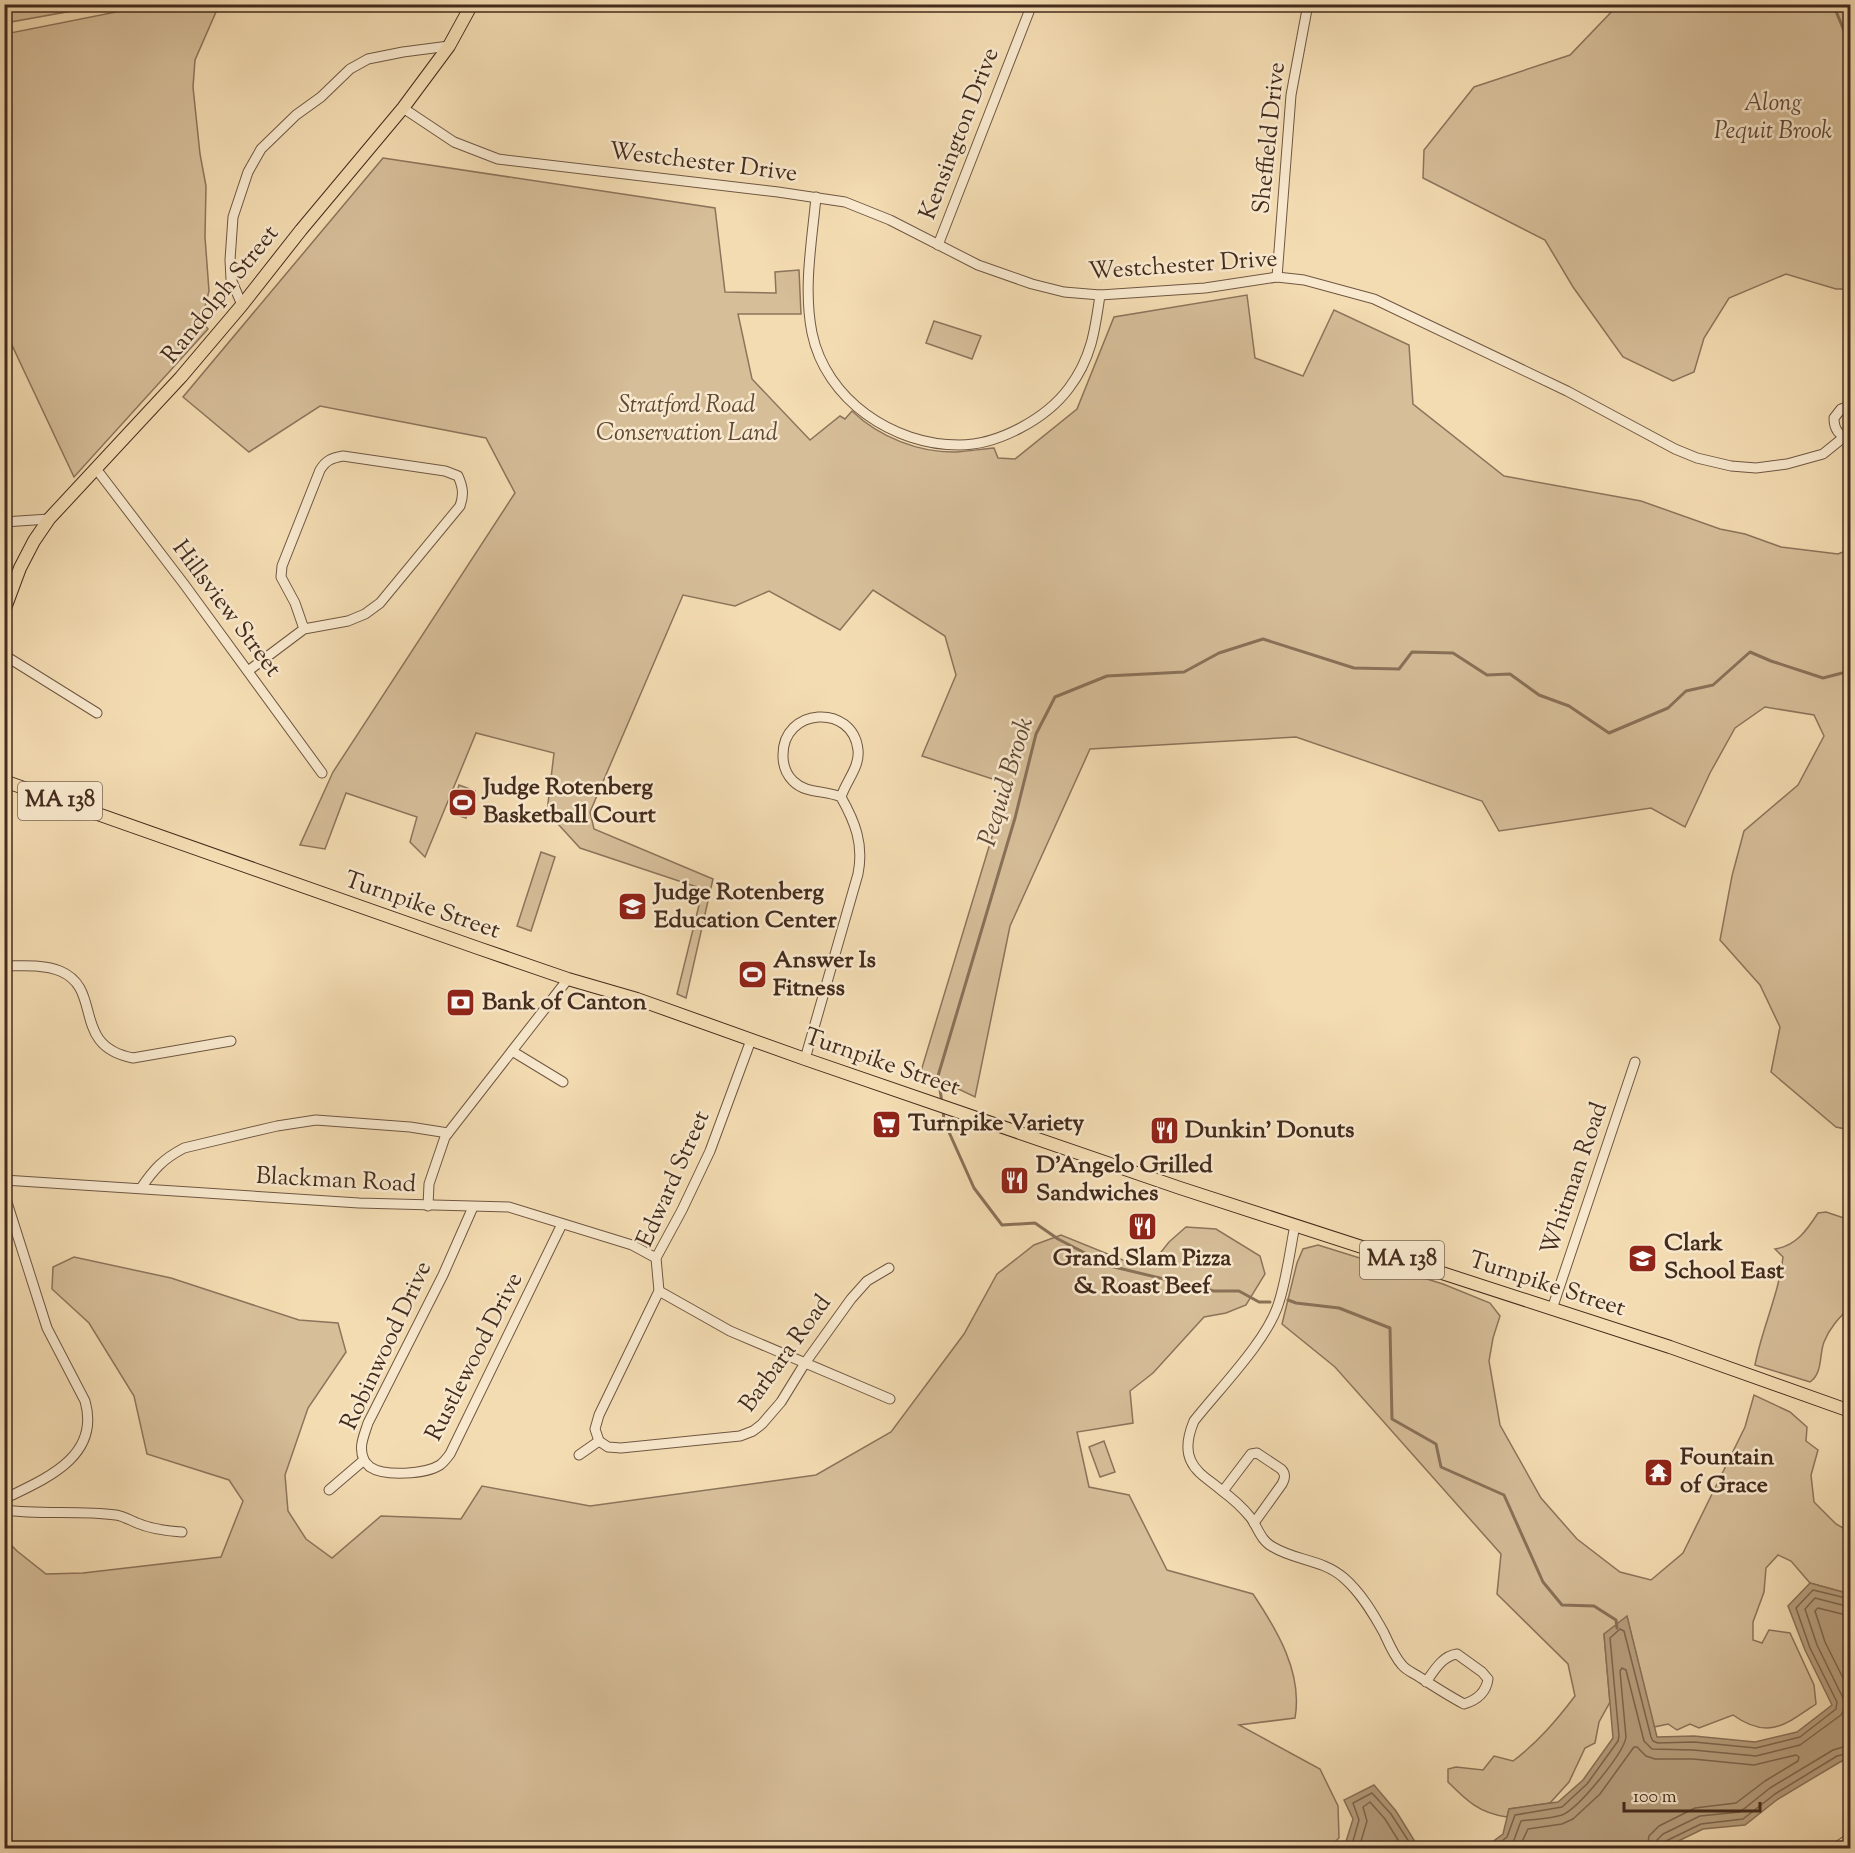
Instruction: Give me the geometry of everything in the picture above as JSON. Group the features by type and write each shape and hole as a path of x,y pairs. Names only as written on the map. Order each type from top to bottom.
{"main road":[{"name":"Randolph Street","path":"4,611 20,568 49,519 181,377 242,305 403,108 449,46 472,4"},
{"name":"Turnpike Street","path":"4,781 568,979 637,999 1180,1188 1742,1371 1851,1411"}],"street":[{"name":"Kensington Drive","path":"938,245 1032,4"},
{"name":"Sheffield Drive","path":"1277,277 1291,95 1308,4"},
{"path":"242,305 231,279 233,217 248,172 261,149 296,115 321,97 350,69 368,59 449,46"},
{"name":"Westchester Drive","path":"403,108 454,142 498,159 845,202 890,220 978,265 1032,284 1064,292 1100,295 1205,288 1277,277 1304,280 1374,299 1566,391 1675,449 1697,458 1731,466 1756,468 1787,464 1823,454 1847,438 1836,430 1834,418 1841,409 1851,406"},
{"path":"816,197 809,271 809,306 812,334 822,361 850,401 871,419 890,430 912,438 960,445 983,442 1005,435 1050,409 1068,389 1082,368 1091,348 1100,295"},
{"path":"248,671 304,629 348,621 365,614 380,603 460,506 463,498 458,476 431,468 343,456 325,462 282,566 281,577 295,603 304,629"},
{"name":"Hillsview Street","path":"97,470 184,584 322,773"},
{"path":"4,522 49,519"},
{"path":"4,655 97,712"},
{"path":"805,1059 860,863 860,846 858,833 841,797 833,793 804,788 794,783 788,776 783,760 783,748 786,738 801,721 819,716 829,717 845,725 852,732 858,750 858,761 844,786 841,797"},
{"path":"4,966 30,965 61,971 81,988 93,1030 100,1042 117,1055 133,1058 231,1041"},
{"path":"428,1206 429,1184 442,1143 448,1133 568,979"},
{"name":"Edward Street","path":"660,1291 656,1258 710,1151 751,1040"},
{"path":"512,1051 563,1082"},
{"name":"Whitman Road","path":"1552,1309 1635,1062"},
{"path":"141,1188 154,1168 184,1148 277,1126 316,1120 410,1126 448,1133"},
{"name":"Blackman Road","path":"4,1180 359,1203 509,1207 632,1245 656,1258"},
{"path":"4,1192 47,1328 85,1401 88,1423 85,1438 76,1454 63,1467 47,1478 4,1499"},
{"name":"Robinwood Drive","path":"329,1490 364,1460 361,1444 368,1423 443,1275 473,1207"},
{"name":"Rustlewood Drive","path":"364,1460 370,1467 379,1471 398,1473 429,1470 441,1464 450,1454 503,1350 562,1224"},
{"path":"1295,1225 1279,1303 1273,1317 1260,1338 1194,1421 1189,1432 1190,1460 1206,1478 1237,1503 1270,1546 1284,1553 1319,1562 1342,1576 1356,1589 1401,1664 1408,1671 1426,1682 1464,1704 1472,1702 1482,1694 1487,1687 1488,1679 1457,1654 1449,1655 1442,1661 1426,1682"},
{"name":"Barbara Road","path":"600,1441 608,1447 621,1448 740,1436 753,1431 781,1402 850,1299 867,1281 889,1268"},
{"path":"579,1455 600,1441 595,1429 599,1415 660,1291 730,1331 890,1399"},
{"path":"1223,1491 1251,1454 1257,1453 1281,1468 1285,1478 1254,1524"},
{"path":"4,1510 94,1512 120,1515 139,1524 182,1532"},
{"path":"1835,1848 1851,1838"}],"green space":[{"path":"5,4 105,4 105,5 5,23"},
{"path":"151,5 219,5 195,60 193,87 206,186 205,237 209,291 205,307 198,316 208,329 74,477 10,341 8,296 4,293 5,34"},
{"name":"Along Pequit Brook","path":"1618,5 1850,5 1850,289 1836,289 1786,274 1729,298 1704,338 1694,372 1673,381 1623,357 1573,287 1545,240 1423,178 1424,150 1474,87 1570,55"},
{"name":"Stratford Road Conservation Land","path":"383,158 715,208 725,292 776,293 775,272 799,270 801,314 738,314 752,379 810,440 840,416 845,419 852,411 874,429 900,442 943,452 994,448 998,458 1015,459 1077,409 1114,317 1247,295 1255,358 1303,376 1334,310 1409,345 1413,404 1504,476 1641,501 1720,529 1745,534 1781,547 1838,554 1850,549 1850,1130 1836,1127 1771,1072 1780,1027 1760,985 1720,940 1732,876 1744,831 1798,785 1824,736 1814,715 1765,707 1735,728 1710,773 1685,827 1651,808 1499,831 1482,801 1296,737 1090,749 1010,926 975,1097 921,1071 1008,784 922,756 956,675 945,636 873,590 840,630 769,591 735,606 683,595 590,812 594,829 713,879 686,998 677,994 703,889 580,848 547,812 554,753 476,733 425,857 410,842 417,817 346,793 325,849 300,845 333,772 515,493 486,438 320,406 249,452 183,397"},
{"path":"934,321 981,336 972,359 926,343"},
{"name":"Judge Rotenberg Basketball Court","path":"459,785 475,791 466,818 450,813"},
{"path":"541,852 555,857 531,931 517,926"},
{"path":"1826,1212 1850,1220 1850,1307 1826,1337 1819,1369 1810,1382 1755,1365 1781,1271 1783,1257 1775,1249 1795,1241 1818,1213"},
{"path":"1186,1227 1216,1229 1260,1256 1265,1274 1246,1305 1226,1313 1204,1317 1153,1373 1130,1391 1133,1423 1077,1432 1089,1487 1129,1495 1167,1570 1253,1594 1279,1637 1292,1668 1296,1701 1295,1718 1239,1725 1320,1769 1338,1806 1339,1838 1328,1848 5,1848 5,1539 46,1574 83,1573 221,1557 243,1501 229,1480 147,1454 134,1396 89,1323 52,1289 53,1267 74,1257 171,1278 299,1320 338,1323 346,1352 308,1408 285,1475 288,1511 306,1539 332,1558 381,1516 461,1519 482,1486 590,1506 816,1475 891,1432 964,1334 997,1274 1034,1245 1061,1235 1135,1265 1150,1266 1169,1242"},
{"path":"1318,1245 1443,1284 1490,1303 1500,1316 1489,1361 1500,1425 1541,1498 1577,1539 1620,1572 1651,1580 1683,1553 1745,1427 1754,1395 1790,1412 1807,1427 1806,1441 1818,1450 1811,1475 1814,1502 1836,1524 1850,1532 1850,1594 1810,1583 1791,1561 1778,1555 1766,1568 1764,1592 1753,1622 1753,1640 1762,1643 1769,1630 1790,1633 1814,1685 1816,1704 1776,1727 1756,1727 1733,1715 1699,1728 1690,1724 1677,1730 1668,1724 1654,1727 1627,1617 1604,1634 1610,1702 1599,1722 1595,1743 1585,1748 1569,1782 1550,1803 1509,1809 1507,1817 1489,1813 1461,1795 1448,1782 1448,1769 1456,1767 1483,1770 1494,1756 1513,1761 1531,1746 1554,1723 1575,1696 1568,1664 1497,1594 1501,1554 1335,1367 1282,1324 1297,1263 1303,1249"},
{"path":"1104,1441 1115,1472 1100,1477 1089,1447"}],"water":[{"path":"1810,1583 1850,1594 1850,1758 1778,1799 1745,1825 1703,1829 1664,1848 1484,1848 1503,1834 1509,1809 1558,1802 1583,1780 1613,1738 1604,1634 1627,1616 1657,1737 1694,1736 1755,1742 1797,1732 1832,1705 1805,1650 1788,1606"},
{"path":"1374,1785 1396,1811 1417,1845 1456,1848 1344,1848 1353,1819 1344,1800"}],"waterway":[{"name":"Pequid Brook","path":"1833,4 1850,45"},
{"name":"Pequid Brook","path":"942,1103 938,1076 1015,818 1036,734 1055,697 1107,676 1184,672 1219,653 1263,639 1354,668 1399,669 1412,652 1453,653 1487,675 1510,674 1539,695 1569,706 1609,733 1668,708 1686,691 1713,685 1750,652 1823,678 1850,671"},
{"name":"Pequid Brook","path":"943,1109 944,1121 974,1188 1002,1225 1035,1223 1058,1239 1110,1266 1214,1291 1239,1291 1259,1302 1270,1302"},
{"name":"Pequid Brook","path":"1288,1300 1339,1308 1390,1328 1392,1419 1436,1444 1441,1467 1504,1495 1543,1582 1562,1605 1594,1606 1616,1620 1617,1628"}],"place":[{"name":"Judge Rotenberg Basketball Court","path":"462,802"},
{"name":"Judge Rotenberg Education Center","path":"633,907"},
{"name":"Answer Is Fitness","path":"752,975"},
{"name":"Bank of Canton","path":"461,1003"},
{"name":"Turnpike Variety","path":"887,1124"},
{"name":"Dunkin' Donuts","path":"1164,1131"},
{"name":"D'Angelo Grilled Sandwiches","path":"1015,1180"},
{"name":"Grand Slam Pizza & Roast Beef","path":"1142,1226"},
{"name":"Clark School East","path":"1643,1258"},
{"name":"Fountain of Grace","path":"1659,1472"}]}
